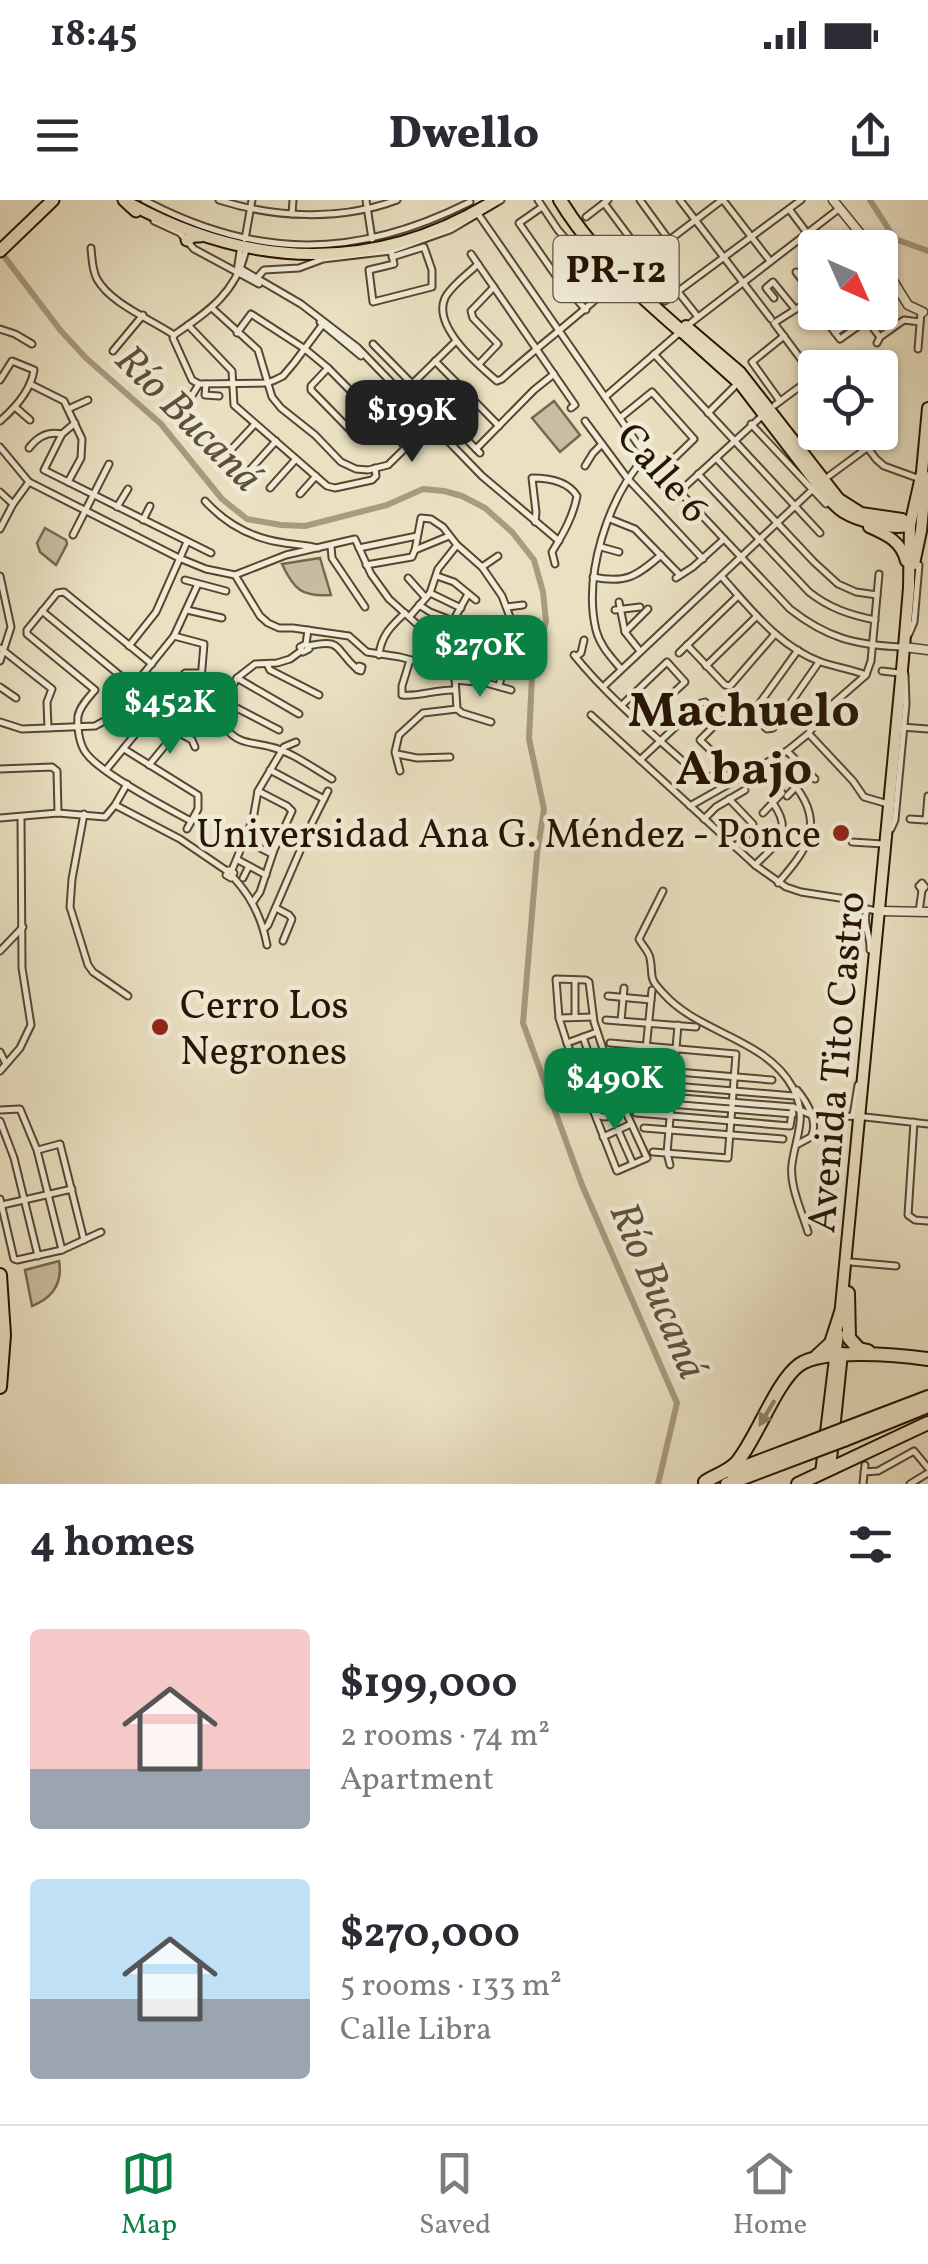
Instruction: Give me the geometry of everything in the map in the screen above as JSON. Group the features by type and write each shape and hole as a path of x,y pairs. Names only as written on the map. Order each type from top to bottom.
{"highway":[{"path":"2,244 44,200"},
{"path":"2,244 53,200"},
{"path":"124,200 135,206"},
{"name":"PR-12","path":"567,202 592,236 684,328"},
{"path":"0,1275 4,1335 0,1386"},
{"path":"848,1293 851,1342 864,1351 928,1360"},
{"path":"702,1483 735,1464 790,1374 831,1344 841,1312"},
{"path":"812,1358 890,1354"},
{"path":"702,1483 813,1446 928,1398"},
{"path":"844,1434 928,1406"},
{"path":"798,1484 826,1479 842,1469 862,1464 926,1424"},
{"path":"728,1484 813,1446"}],"main road":[{"path":"124,200 194,238 297,250 364,245 408,234 449,220 485,200"},
{"path":"474,207 498,200"},
{"path":"135,206 244,244"},
{"name":"PR-12","path":"684,328 764,414 829,500 856,518"},
{"name":"PR-12","path":"684,328 740,372 839,499 856,511 902,519 910,525"},
{"name":"Avenida Tito Castro","path":"826,1479 857,1116 894,806 910,588 921,531 928,408"},
{"name":"Avenida Tito Castro","path":"905,648 914,566 910,525 928,461"},
{"path":"873,516 900,510 923,485"},
{"path":"856,518 901,528 910,525"},
{"path":"856,518 898,543 914,566"},
{"name":"Avenida Tito Castro","path":"882,911 886,844 894,806"},
{"name":"Avenida Tito Castro","path":"838,1356 851,1262 857,1116"}],"street":[{"path":"144,200 244,244 323,246 372,239 474,207"},
{"path":"162,210 168,200"},
{"path":"219,200 250,210 292,214 336,213 397,200"},
{"path":"174,334 213,309 240,271 252,200"},
{"path":"292,214 293,200"},
{"path":"366,200 372,239"},
{"path":"640,200 669,240"},
{"path":"680,200 798,355"},
{"path":"770,262 752,237 722,200 634,266 635,272 667,302 724,257 752,237 801,200"},
{"path":"586,217 606,201 645,258"},
{"path":"586,310 556,276 519,223 540,204 609,288"},
{"path":"810,230 837,204 856,230"},
{"path":"135,206 180,234 194,238 194,249 301,304 357,347 460,458 466,459"},
{"path":"391,254 450,230 474,207"},
{"path":"474,207 646,456 790,609 811,626 838,638 928,650"},
{"path":"789,209 805,230"},
{"path":"604,397 698,316 798,240"},
{"path":"255,280 264,270 306,266 323,259 391,254 424,246 432,270 432,287 372,302 369,270 394,264 391,254"},
{"path":"91,248 94,276 107,292 121,305 174,334"},
{"path":"471,254 575,405 571,408"},
{"path":"478,264 447,294 445,317 456,340 494,379 500,380 618,280"},
{"path":"772,321 796,310 773,282 766,288 774,298"},
{"path":"480,364 498,344 472,318 471,311 494,287"},
{"path":"898,290 908,306 925,315"},
{"path":"679,292 698,316"},
{"path":"213,309 258,350 272,397 341,462 356,468 388,464 429,425"},
{"path":"236,332 251,314 305,350 406,447"},
{"path":"113,351 143,315"},
{"path":"898,325 925,315"},
{"path":"918,349 925,315"},
{"path":"174,334 192,380 202,384 266,384 283,376 324,323"},
{"path":"188,325 232,371 234,405 327,486 335,488 372,480 375,468"},
{"path":"0,329 32,344"},
{"path":"872,330 878,340 891,330"},
{"path":"784,336 752,362 778,403 798,389"},
{"path":"401,394 456,340"},
{"path":"373,344 478,451 498,426 554,374"},
{"path":"654,354 820,533"},
{"path":"0,380 12,360 35,374 15,406 0,421"},
{"path":"435,361 498,426"},
{"path":"328,368 311,390 357,437 370,440 387,428"},
{"path":"708,413 736,383"},
{"path":"30,384 64,401 82,439 83,449 68,482"},
{"path":"202,384 206,395 220,396"},
{"path":"190,412 185,407 202,384"},
{"path":"619,418 652,392 694,440 660,472"},
{"path":"401,394 482,476 559,541"},
{"path":"68,408 88,400"},
{"path":"15,406 30,420"},
{"path":"680,492 764,414"},
{"name":"Calle 6","path":"585,421 628,478 703,559"},
{"path":"75,423 62,434 44,470 211,553"},
{"path":"226,455 256,424"},
{"path":"752,424 826,504"},
{"path":"29,448 46,434 62,434"},
{"path":"248,472 276,441"},
{"path":"586,466 602,444"},
{"path":"0,446 29,482 206,569 235,575 286,554 355,539 380,589 454,661 457,709"},
{"path":"828,476 864,450"},
{"path":"869,450 884,466 923,485"},
{"path":"621,669 596,632 593,576 620,489 646,456"},
{"path":"272,488 296,458"},
{"path":"716,458 838,584 877,596"},
{"path":"73,536 109,464"},
{"path":"698,474 821,602 846,614 875,620"},
{"path":"303,492 316,476"},
{"path":"534,522 532,478 552,479 570,486 577,496 570,520 552,552 555,564"},
{"path":"0,526 29,482"},
{"path":"118,507 128,489"},
{"path":"603,687 813,489"},
{"path":"0,492 13,504"},
{"path":"205,500 222,519 242,530 267,540 319,548"},
{"path":"143,520 150,506"},
{"path":"235,575 268,623 279,628 348,636 367,652 438,667 500,653 511,644 513,624 508,607 482,567 440,524 422,517 412,557 366,565"},
{"path":"609,519 635,528 678,576 724,539"},
{"path":"358,548 417,536"},
{"path":"415,550 450,536"},
{"path":"129,646 156,612 188,542"},
{"path":"380,655 384,636 428,595 438,569 457,545"},
{"path":"332,546 332,558 365,607"},
{"path":"601,548 619,552"},
{"path":"593,576 612,581 627,579 643,571 661,554"},
{"path":"482,567 498,556"},
{"path":"914,566 928,566"},
{"path":"690,806 788,751 808,734 827,709 866,676 870,670 879,574"},
{"path":"0,576 11,627 0,661"},
{"path":"437,576 450,580 476,600"},
{"path":"720,576 775,634 798,650 819,662 866,676"},
{"path":"408,578 428,595 461,608"},
{"path":"185,580 226,591"},
{"path":"0,722 22,730 95,726 106,720 174,636 198,584"},
{"path":"152,664 64,592 57,593 27,630 95,690 80,710 80,744 87,754 127,784 191,822"},
{"path":"418,605 455,620 468,594"},
{"path":"679,652 738,596"},
{"path":"508,607 522,606"},
{"path":"640,607 618,607 625,632 640,651"},
{"path":"625,632 648,609"},
{"path":"188,610 221,618"},
{"path":"42,611 134,687"},
{"path":"706,666 757,616"},
{"path":"305,647 308,630"},
{"path":"687,645 730,686 775,634"},
{"path":"149,765 199,704 204,644 174,636"},
{"path":"577,655 584,640"},
{"path":"332,778 272,746 249,744 230,734 226,728 232,689 237,678 255,664 290,659 305,647 326,642 357,669"},
{"path":"2,650 52,689 47,699 48,728"},
{"path":"577,655 589,650"},
{"path":"798,650 755,710 754,716 767,729 773,728 819,662"},
{"path":"422,665 423,652"},
{"path":"500,653 504,664 500,686"},
{"path":"577,655 584,669 660,741 704,780 728,767 700,740 720,720 705,702 701,703 660,741 640,760"},
{"path":"410,660 402,695 455,690"},
{"path":"622,705 667,662 686,682 641,723"},
{"path":"267,663 270,670 319,695"},
{"path":"882,671 903,674 907,690 900,728 928,728"},
{"path":"106,770 185,673 201,673"},
{"path":"237,678 299,714"},
{"path":"455,680 512,690"},
{"path":"0,688 16,698"},
{"path":"230,704 279,730"},
{"path":"400,770 395,752 399,736 422,713 457,709 491,722"},
{"path":"591,715 778,883 802,892 846,898 866,909 882,911 924,912 922,890"},
{"path":"176,732 192,740 195,747"},
{"path":"808,734 864,796 894,806"},
{"path":"230,872 252,819 258,791 284,748 296,742"},
{"path":"124,749 198,795 198,809 186,830"},
{"path":"788,751 815,779"},
{"path":"395,752 417,758 450,758"},
{"path":"0,769 52,766 57,771 58,814"},
{"path":"270,770 324,799"},
{"path":"763,813 807,776"},
{"path":"0,818 58,814 105,817 127,784"},
{"path":"778,883 802,856 810,835 808,806 796,788"},
{"path":"704,819 745,790"},
{"path":"253,902 292,811 258,791"},
{"path":"264,929 328,791"},
{"path":"910,819 927,820 928,796"},
{"path":"730,799 753,824 735,847"},
{"path":"755,865 778,842 783,831 782,816 772,803"},
{"path":"115,805 180,839 230,872 253,902 267,945"},
{"path":"84,814 70,907 88,965 128,996"},
{"path":"0,1070 20,1048 31,1028 22,968 21,816"},
{"path":"244,840 273,854"},
{"path":"852,842 886,844"},
{"path":"237,860 266,875"},
{"path":"243,878 249,866"},
{"path":"663,891 639,939 650,955 654,983 690,1016 744,1042 780,1069 802,1096 798,1144 792,1163 808,1232"},
{"path":"276,908 292,919 283,941"},
{"path":"857,1116 870,947 864,920 866,909"},
{"path":"0,951 23,927"},
{"path":"556,979 574,980 589,982 593,1017 620,1097 647,1158 617,1172 559,1018 556,979"},
{"path":"574,980 575,1018"},
{"path":"621,1021 624,988"},
{"path":"644,1070 652,990"},
{"path":"608,996 651,1000"},
{"path":"559,1018 593,1017"},
{"path":"606,1020 696,1026"},
{"path":"670,1165 667,1154 678,1025"},
{"path":"567,1043 598,1032"},
{"path":"583,1037 596,1072"},
{"path":"610,1044 736,1054 728,1158 653,1152"},
{"path":"0,1052 6,1064"},
{"path":"580,1078 610,1067"},
{"path":"618,1067 772,1080"},
{"path":"788,1080 800,1112"},
{"path":"673,1086 792,1094 814,1133 798,1144"},
{"path":"620,1097 618,1108 610,1116 598,1115 591,1106 592,1095 600,1088 612,1089 620,1097 928,1124"},
{"path":"0,1110 20,1108 37,1150 62,1250"},
{"path":"636,1114 790,1126 800,1112"},
{"path":"0,1121 26,1199 38,1256"},
{"path":"914,1122 908,1216 928,1221"},
{"path":"603,1136 631,1124"},
{"path":"644,1128 783,1139"},
{"path":"618,1130 633,1164"},
{"path":"37,1150 60,1144 84,1240"},
{"path":"72,1189 1,1202 14,1259 62,1250 102,1232"},
{"path":"851,1262 896,1266"},
{"path":"863,1484 862,1464 878,1471 914,1451 924,1460 928,1471 910,1484"}],"shaded area":[{"path":"554,401 580,435 560,452 532,418"},
{"path":"45,528 66,540 56,565 40,552 37,543"},
{"path":"320,558 331,595 300,590 282,564"},
{"path":"59,1261 54,1289 32,1306 25,1270"}],"waterway":[{"path":"870,200 895,239 928,251"},
{"name":"Río Bucaná","path":"0,251 61,331 161,424 222,499 247,519 305,526 387,505 423,489 444,491 485,508 512,532 534,560 546,621 532,676 529,739 544,809 523,1023 582,1185 677,1403 658,1484"}],"place":[{"name":"Universidad Ana G. Méndez - Ponce","path":"841,833"},
{"name":"Cerro Los Negrones","path":"160,1027"}],"district":[{"name":"Machuelo Abajo","path":"744,737"}]}
